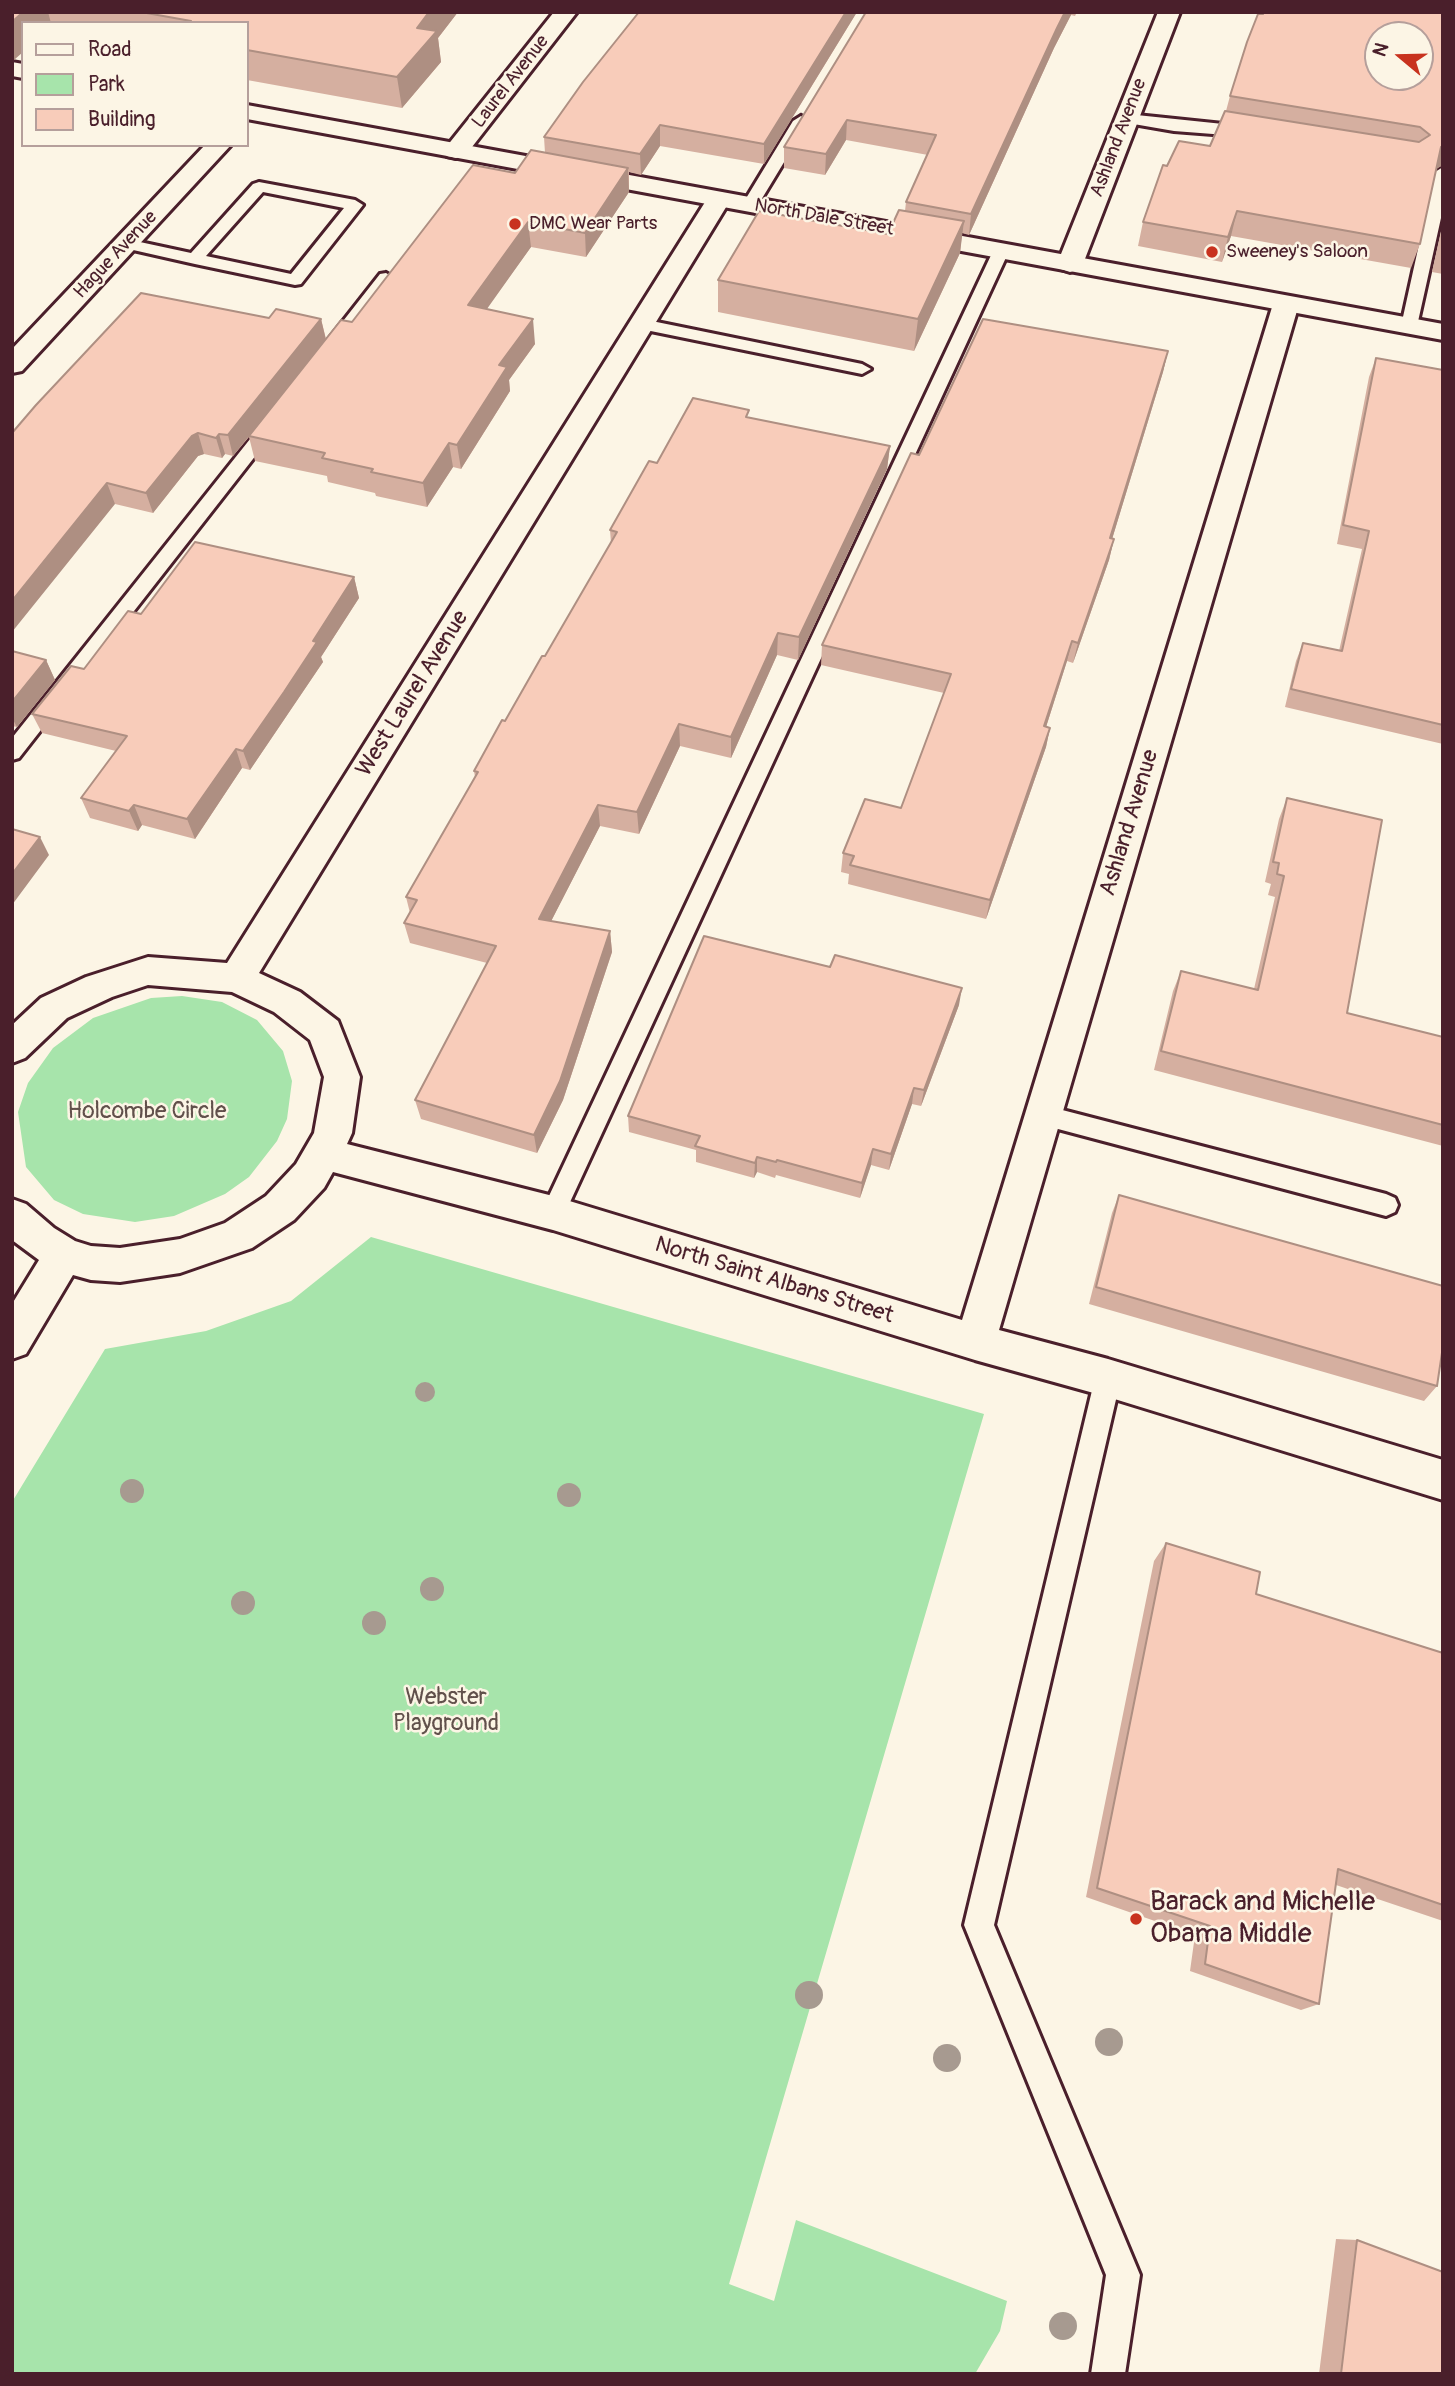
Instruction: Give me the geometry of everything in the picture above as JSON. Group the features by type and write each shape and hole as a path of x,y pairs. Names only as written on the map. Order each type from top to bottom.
{"street":[{"name":"Laurel Avenue","path":"456,151 566,12"},
{"name":"Ashland Avenue","path":"1070,264 1169,12"},
{"name":"North Dale Street","path":"248,113 456,151 476,164 719,199 1443,332"},
{"name":"Hague Avenue","path":"12,365 217,147"},
{"name":"West Laurel Avenue","path":"237,978 719,199"},
{"name":"Ashland Avenue","path":"975,1342 1286,304"},
{"path":"12,1048 54,1008 99,987 148,971 237,978 287,1002 325,1031 342,1077 333,1133 310,1176 280,1208 238,1236 180,1256 120,1265 91,1263 64,1255 40,1240 12,1216"},
{"name":"North Saint Albans Street","path":"324,1154 553,1213 975,1342 1108,1378 1443,1480"},
{"path":"12,1341 64,1255"}],"lane":[{"path":"750,205 812,104"},
{"path":"1127,118 1174,126 1233,128 1275,135"},
{"path":"1409,326 1443,172"},
{"path":"126,244 195,259 295,280 355,205 259,187 195,259"},
{"path":"553,1213 1001,251"},
{"path":"324,357 401,258"},
{"path":"642,324 862,369"},
{"path":"12,753 280,412"},
{"path":"1043,1115 1386,1205"},
{"path":"1108,1378 979,1925 1123,2275 1108,2374"}],"green space":[{"name":"Holcombe Circle","path":"182,996 222,1002 257,1020 283,1051 292,1081 287,1119 277,1141 249,1177 225,1194 174,1216 135,1222 83,1214 54,1200 26,1167 18,1112 28,1083 53,1048 93,1018 151,998"},
{"name":"Webster Playground","path":"371,1237 984,1414 729,2284 774,2301 796,2220 1007,2301 1000,2331 975,2374 12,2374 12,1502 105,1349 206,1331 291,1301"}],"building":[{"path":"12,12 23,12 12,22"},
{"path":"141,12 429,12 417,28 437,31 397,77 248,50 248,21 191,21"},
{"path":"639,12 846,12 764,144 660,125 640,154 544,137 583,82"},
{"path":"866,12 1065,12 971,214 906,202 936,135 847,120 826,154 784,147"},
{"path":"1443,12 1443,146 1420,244 1237,211 1228,237 1143,222 1163,165 1167,166 1179,141 1210,146 1225,111 1419,142 1430,135 1420,127 1230,96 1258,14"},
{"path":"531,150 628,168 585,233 528,222 468,305 533,319 499,365 507,367 457,445 449,443 423,483 322,458 325,453 249,436 341,320 352,322 473,165 515,173"},
{"path":"899,210 964,221 918,319 718,280 759,211 888,234"},
{"path":"141,293 269,318 276,309 321,319 228,435 219,434 216,438 198,433 192,436 146,493 107,483 12,601 12,433"},
{"path":"983,319 1168,351 1110,538 1114,539 1078,643 1072,641 1044,726 1050,728 990,900 850,865 854,856 843,853 865,799 901,808 951,674 822,645 911,453 919,455"},
{"path":"1376,358 1443,370 1443,725 1291,689 1303,643 1342,651 1369,531 1343,525"},
{"path":"693,398 749,410 746,417 890,446 799,637 778,633 731,737 679,724 637,812 598,805 539,919 610,931 560,1081 534,1135 415,1100 496,946 404,923 417,900 406,897 478,772 474,771 502,720 505,721 542,656 545,656 617,532 610,530 649,461 657,463"},
{"path":"195,542 354,577 313,641 317,642 284,692 243,751 236,749 187,819 134,805 129,811 81,798 127,736 32,714 71,666 84,669 128,611 141,614"},
{"path":"12,651 46,660 12,702"},
{"path":"1287,798 1382,820 1347,1013 1443,1037 1443,1125 1161,1051 1181,971 1258,990 1284,876 1277,874 1279,863 1273,862"},
{"path":"12,829 40,837 12,874"},
{"path":"704,936 830,967 835,955 962,988 924,1090 914,1088 891,1154 873,1149 862,1183 777,1160 776,1162 757,1157 755,1163 695,1146 700,1136 628,1116"},
{"path":"1119,1195 1443,1286 1443,1346 1437,1386 1096,1287"},
{"path":"1166,1543 1260,1572 1256,1594 1443,1653 1443,1905 1338,1869 1319,2004 1205,1964 1210,1926 1097,1888"},
{"path":"1357,2240 1443,2272 1443,2374 1341,2374"}],"place":[{"name":"DMC Wear Parts","path":"515,224"},
{"name":"Sweeney's Saloon","path":"1212,252"},
{"name":"Barack and Michelle Obama Middle","path":"1136,1919"}]}
